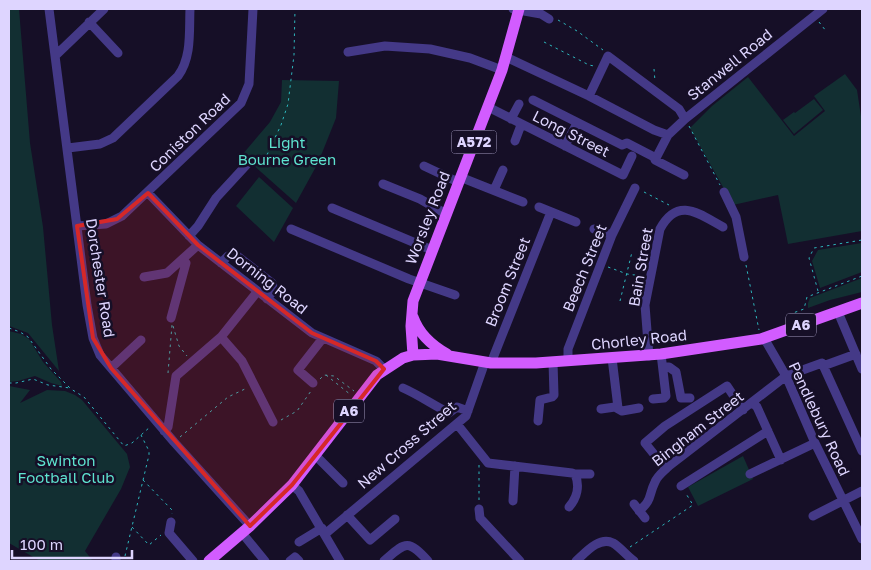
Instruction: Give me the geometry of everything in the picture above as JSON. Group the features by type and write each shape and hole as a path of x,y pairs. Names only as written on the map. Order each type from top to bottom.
{"main road":[{"name":"Worsley Road","path":"414,355 411,311 419,282 502,70 517,9"},
{"name":"Chorley Road","path":"414,355 448,355 488,362 553,362 649,356 763,339 862,304"},
{"path":"411,311 417,327 424,336 435,347 448,355"},
{"name":"A6","path":"209,561 246,530 292,485 370,383 384,369 403,358 414,355"}],"street":[{"name":"Dorchester Road","path":"49,9 93,338 100,355 246,530 265,561"},
{"path":"55,56 104,9"},
{"path":"68,148 100,144 113,138 178,76 185,65 188,52 190,9"},
{"name":"Coniston Road","path":"77,226 106,224 117,219 148,193 242,103 249,84 253,9"},
{"path":"517,9 544,14"},
{"name":"Stanwell Road","path":"656,158 668,135 685,119 811,12 823,9"},
{"path":"89,22 118,53"},
{"path":"348,52 385,46 430,48 470,58 502,70"},
{"path":"589,96 608,56 679,109 685,119"},
{"path":"506,57 589,96 654,130 668,135"},
{"path":"532,100 622,145 627,143 684,175"},
{"path":"511,119 519,104"},
{"name":"Long Street","path":"488,107 623,175 632,156"},
{"path":"565,146 577,122"},
{"path":"514,141 522,124"},
{"path":"189,236 198,226 216,198 251,160"},
{"path":"424,166 523,202"},
{"path":"494,190 502,170"},
{"path":"383,184 420,199 446,214"},
{"name":"Beech Street","path":"568,361 568,350 600,264 612,235 636,188"},
{"path":"724,192 736,217 744,257"},
{"name":"Dorning Road","path":"148,193 198,245 257,292 312,333 376,361 384,369"},
{"path":"539,207 576,222"},
{"path":"332,208 432,250"},
{"path":"679,210 693,210 723,227"},
{"name":"Bain Street","path":"649,356 645,305 660,229 664,221 679,210"},
{"name":"Broom Street","path":"488,362 552,212"},
{"path":"291,229 455,296"},
{"path":"594,229 612,235"},
{"path":"144,277 169,272 198,245"},
{"path":"221,263 228,256 236,254 272,283 273,291 267,299"},
{"path":"171,318 186,263 183,260"},
{"path":"169,272 178,289"},
{"path":"164,430 168,427 176,376 221,337 257,292"},
{"path":"838,312 858,354 862,369"},
{"path":"221,337 242,361 273,422"},
{"path":"314,384 298,370 323,338"},
{"name":"Pendlebury Road","path":"763,339 786,376 815,444 862,539"},
{"path":"111,368 142,340"},
{"path":"653,399 666,396 661,354"},
{"name":"Bingham Street","path":"639,511 650,499 654,482 666,469 786,376 822,363 823,366 858,354"},
{"path":"612,358 618,408"},
{"name":"New Cross Street","path":"299,542 323,531 348,515 466,416 488,362"},
{"path":"538,421 540,400 554,395 553,362"},
{"path":"823,366 862,451"},
{"path":"663,367 669,367 676,372 681,398 690,398"},
{"path":"666,469 645,443 665,426 727,386 743,410"},
{"path":"403,388 449,413 457,407 468,411"},
{"path":"753,403 757,407 780,460"},
{"path":"600,409 614,407 622,411 639,408"},
{"path":"457,424 488,463 575,474 590,474"},
{"path":"681,486 768,431"},
{"path":"750,474 815,444"},
{"path":"316,456 343,483"},
{"path":"513,501 515,466"},
{"path":"569,507 576,497 578,486 575,474"},
{"path":"292,485 300,491 340,561"},
{"path":"813,516 862,491"},
{"path":"479,509 480,518 520,561"},
{"path":"348,515 370,540 396,519"},
{"path":"172,522 169,533 193,561"},
{"path":"576,561 598,544 612,543 634,561"},
{"path":"384,561 400,547 409,545 417,549 428,561"},
{"path":"290,561 295,557 299,561"}],"path":[{"path":"251,160 255,164 259,164 266,157 288,104 294,55 295,9"},
{"path":"811,12 826,31"},
{"path":"544,14 577,31 606,52 608,56"},
{"path":"544,42 601,70"},
{"path":"685,119 724,192"},
{"path":"636,188 679,210"},
{"path":"819,292 809,258 814,248 862,240"},
{"path":"620,301 632,252"},
{"path":"744,257 763,339"},
{"path":"600,264 626,274 650,278"},
{"path":"798,326 794,313 804,309 808,297 862,276"},
{"path":"174,382 168,373 172,322 179,346 192,361"},
{"path":"9,328 28,337 46,363 70,388 84,397 124,446 128,446 155,420"},
{"path":"326,375 359,398"},
{"path":"273,422 297,411 314,384 326,375 334,376 359,398"},
{"path":"9,384 33,378 48,385 70,388"},
{"path":"174,442 228,396 254,385"},
{"path":"119,560 132,527 149,451 141,435"},
{"path":"479,464 479,509"},
{"path":"143,479 172,510 172,522"},
{"path":"622,552 693,505 681,486"},
{"path":"132,527 149,545 161,534 169,533"}],"highlighted area":[{"path":"148,193 198,245 312,333 376,361 384,369 292,485 250,526 111,368 93,338 77,226 117,219"}],"green space":[{"path":"9,9 19,9 30,143 43,227 52,325 59,371 28,333 9,326"},
{"path":"845,74 857,90 862,123 862,231 788,244 778,195 733,205 690,128 712,106 748,77 794,136 825,111 814,96"},
{"name":"Light Bourne Green","path":"282,80 339,81 336,118 318,163 296,203 242,155 270,122 281,102"},
{"path":"814,99 823,110 794,134 783,120"},
{"path":"259,177 293,208 274,242 236,206"},
{"path":"862,243 862,272 820,288 812,261 818,250"},
{"path":"862,278 862,292 808,308 810,298"},
{"path":"9,331 21,334 29,339 43,362 61,382 62,386 35,376 9,382"},
{"name":"Swinton Football Club","path":"9,386 30,390 20,403 47,390 65,391 75,395 82,400 127,454 130,467 121,489 85,551 92,560 40,561 9,543"},
{"path":"743,456 753,479 698,506 688,487"}]}
